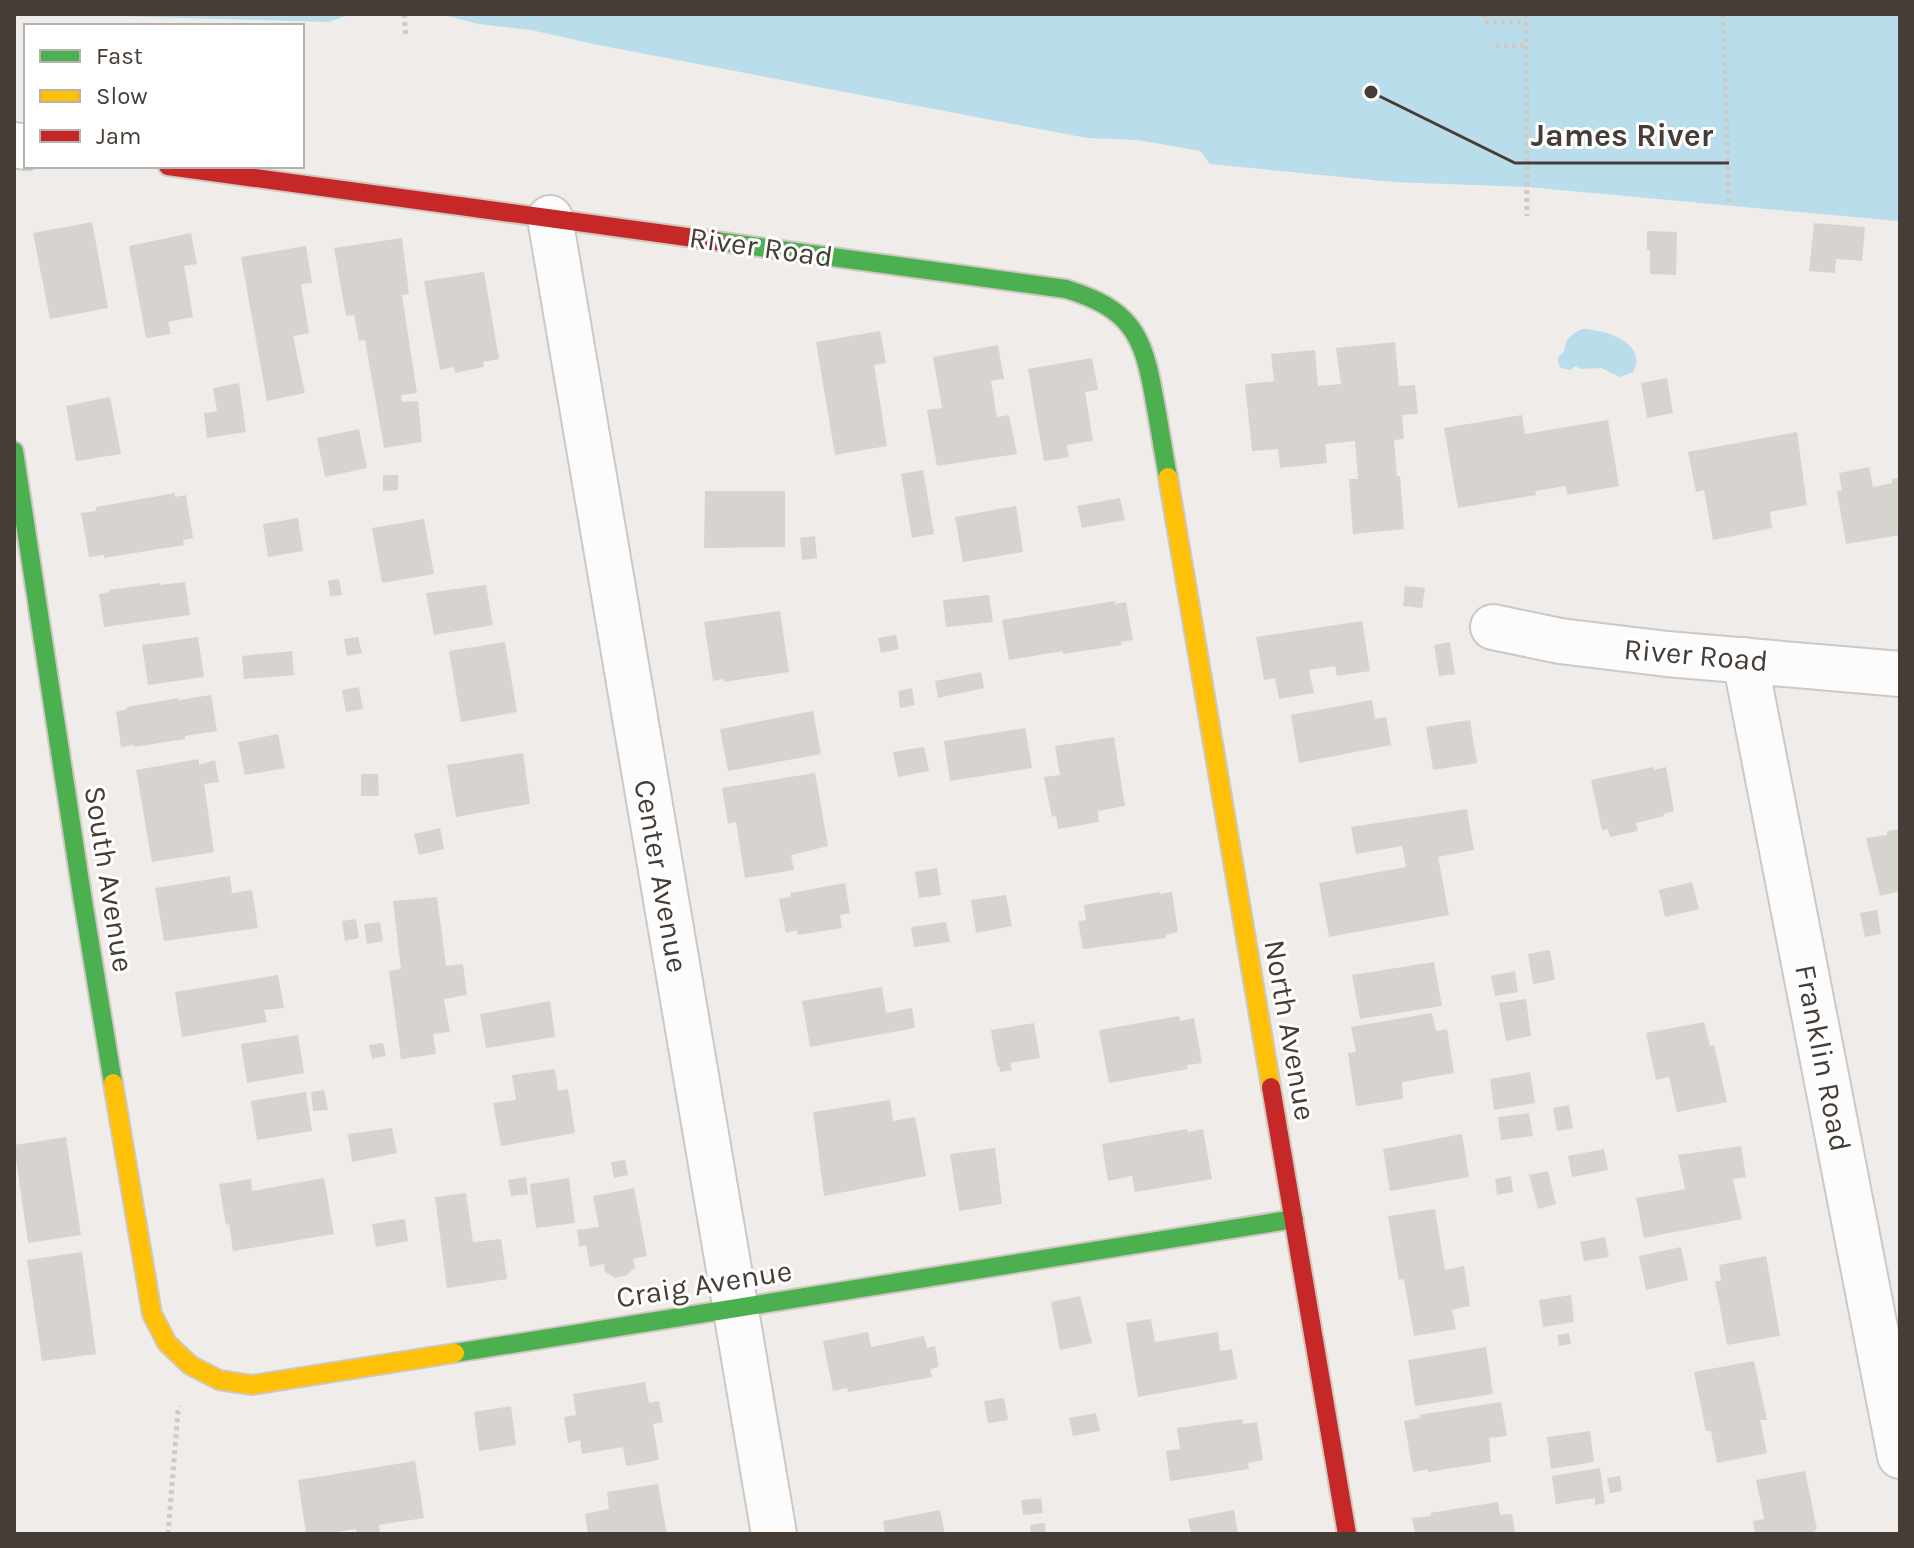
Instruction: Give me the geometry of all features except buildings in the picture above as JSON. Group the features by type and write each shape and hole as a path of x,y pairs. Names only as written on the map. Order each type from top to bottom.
{"street":[{"name":"River Road","path":"183,168 1066,289 1094,298 1120,314 1139,338 1149,366 1177,534"},
{"name":"Center Avenue","path":"550,218 774,1534"},
{"name":"South Avenue","path":"14,451 82,895 152,1314"},
{"name":"North Avenue","path":"1177,534 1347,1534"},
{"name":"River Road","path":"1493,627 1560,641 1667,654 1900,674"},
{"name":"Franklin Road","path":"1745,660 1900,1456"},
{"name":"Craig Avenue","path":"152,1314 167,1343 190,1365 219,1380 252,1385 1294,1219"}],"path":[{"path":"404,14 406,38"},
{"path":"1485,14 1485,22 1526,22"},
{"path":"1526,14 1527,216"},
{"path":"1723,14 1729,206"},
{"path":"1496,46 1526,45"},
{"path":"168,1534 178,1411 199,1370"}],"water":[{"path":"111,14 351,14 329,22"},
{"path":"440,14 1900,14 1900,218 1898,221 1527,187 1393,182 1210,164 1200,151 1138,140 1087,138 531,30 478,24"},
{"path":"1582,329 1612,335 1630,346 1635,353 1633,372 1620,377 1601,368 1561,368 1558,359 1564,352 1567,340"}],"traffic: fast":[{"path":"716,241 1066,289 1105,305 1130,326 1145,356 1168,477"},
{"path":"14,451 113,1083"},
{"path":"455,1353 1294,1219"}],"traffic: slow":[{"path":"1168,477 1271,1087"},
{"path":"113,1083 152,1314 167,1343 190,1365 219,1380 252,1385 455,1353"}],"traffic: jam":[{"path":"183,168 716,241"},
{"path":"1271,1087 1347,1534"}],"place":[{"name":"James River","path":"1371,92"}]}
